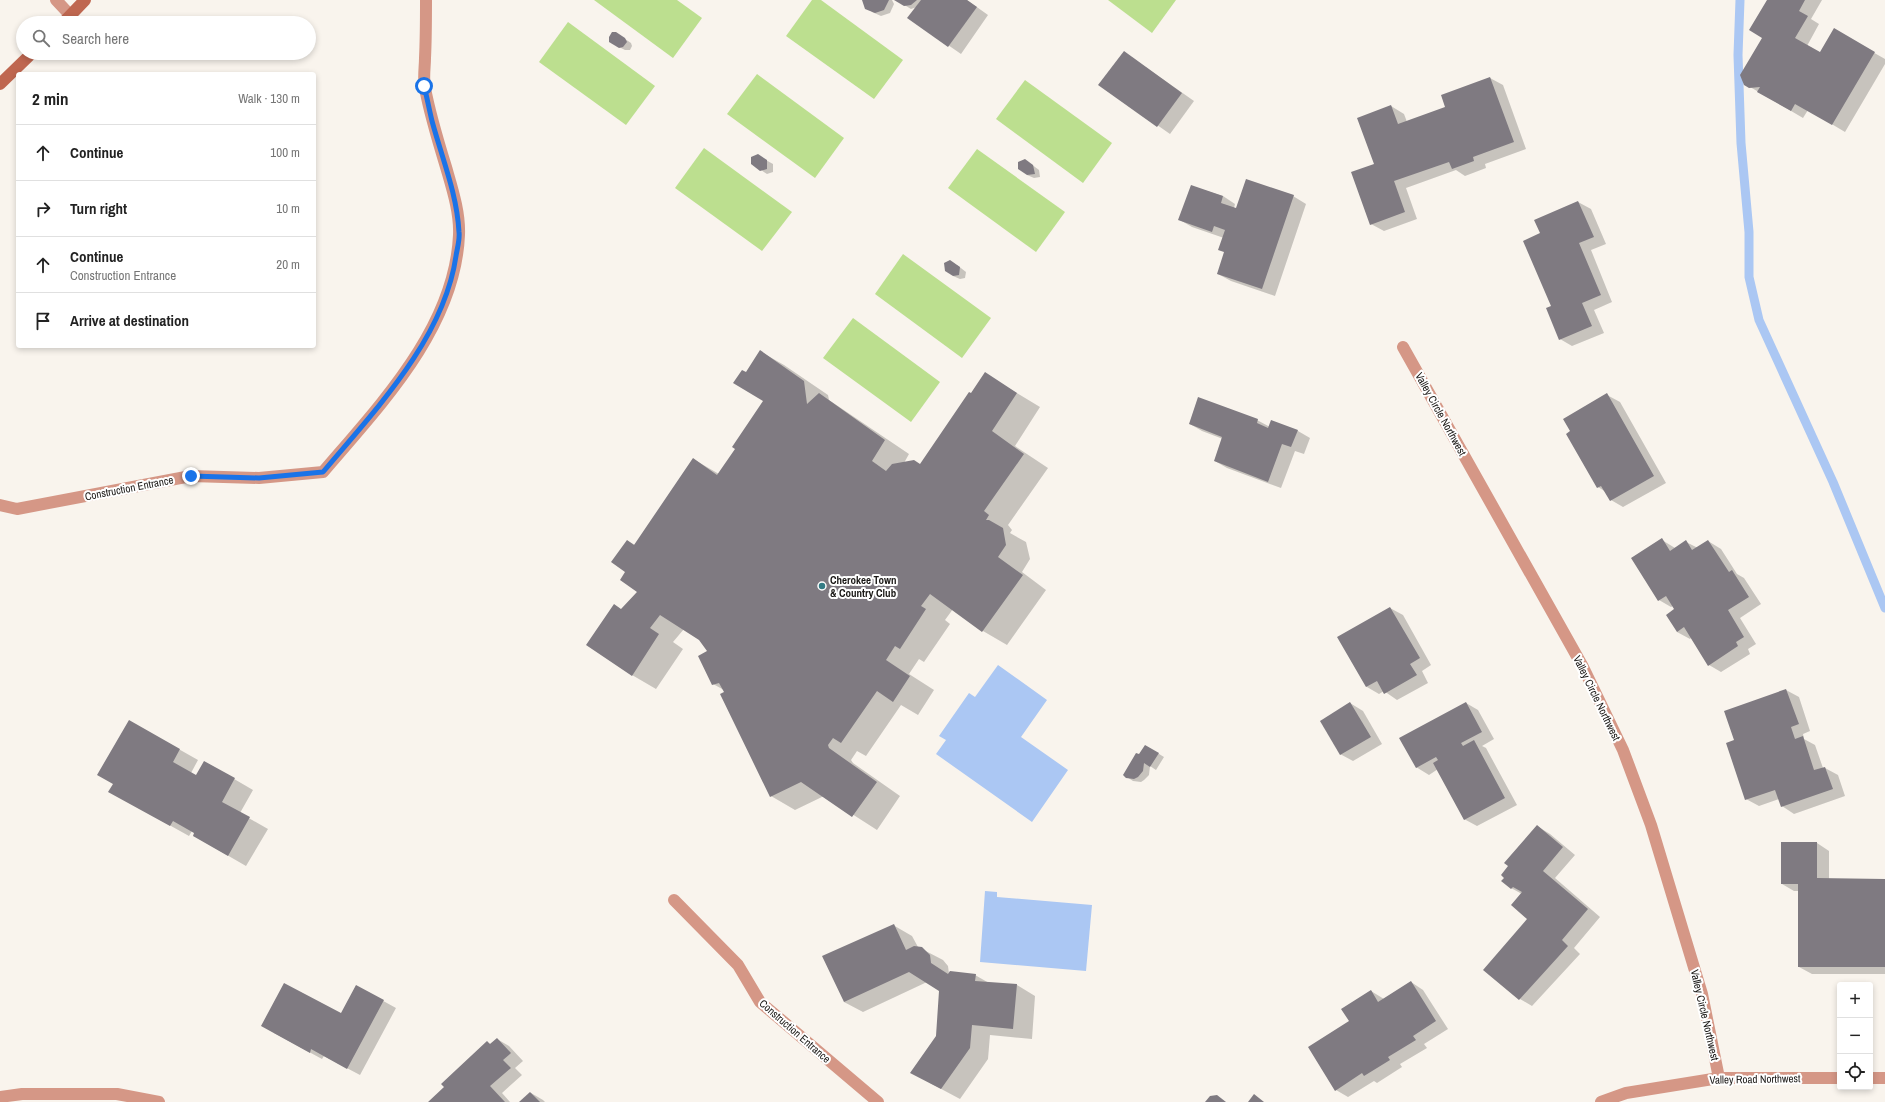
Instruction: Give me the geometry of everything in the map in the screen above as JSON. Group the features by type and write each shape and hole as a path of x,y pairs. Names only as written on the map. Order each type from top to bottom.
{"main road":[{"path":"71,16 85,0"},
{"path":"0,84 25,60"}],"street":[{"path":"56,0 65,16"},
{"name":"Construction Entrance","path":"0,506 17,509 191,476 259,478 323,472 378,406 416,355 434,325 447,295 455,264 459,234 455,199 432,121 424,86 426,0"},
{"name":"Valley Circle Northwest","path":"1403,347 1583,667 1623,750 1651,825 1702,994 1719,1078"},
{"name":"Construction Entrance","path":"674,900 738,965 760,1002 878,1102"},
{"name":"Valley Road Northwest","path":"1601,1102 1626,1093 1719,1078 1837,1078"},
{"path":"1873,1078 1885,1078"},
{"path":"0,1097 22,1094 117,1094 159,1102"}],"green space":[{"path":"594,0 677,0 702,18 673,58"},
{"path":"812,0 821,0 903,60 874,99 786,36"},
{"path":"1108,0 1176,0 1152,33"},
{"path":"568,22 655,86 626,125 539,62"},
{"path":"757,74 844,138 815,178 727,114"},
{"path":"1025,80 1112,143 1083,183 996,119"},
{"path":"704,148 792,212 762,251 675,188"},
{"path":"977,149 1065,212 1036,252 948,188"},
{"path":"903,254 991,318 962,358 875,294"},
{"path":"853,318 940,382 911,422 823,358"}],"water":[{"path":"998,665 1047,700 1021,737 1068,770 1032,822 936,754 946,740 939,736 969,693 975,697"},
{"path":"985,891 997,892 997,897 1092,905 1086,971 980,962"}],"building":[{"path":"862,0 889,0 884,10 875,13 865,9"},
{"path":"894,0 917,0 911,5 904,6"},
{"path":"921,0 967,0 977,7 948,47 907,18"},
{"path":"1767,0 1805,0 1799,11 1808,16 1795,38 1820,52 1834,28 1875,52 1832,125 1795,104 1791,111 1757,92 1760,87 1749,88 1744,85 1740,75 1762,38 1749,30"},
{"path":"612,32 616,32 625,38 627,42 623,47 619,48 609,42 609,37"},
{"path":"1124,51 1182,93 1157,127 1098,85"},
{"path":"1490,77 1514,142 1473,157 1474,161 1452,169 1449,162 1394,181 1405,212 1370,225 1351,172 1374,164 1357,118 1391,105 1398,124 1445,107 1441,95"},
{"path":"758,154 767,160 767,169 760,171 751,164 751,157"},
{"path":"1025,159 1033,165 1035,174 1027,175 1018,169 1018,162"},
{"path":"1246,179 1294,195 1262,289 1217,274 1224,252 1218,250 1225,230 1214,226 1212,232 1178,220 1191,185 1223,196 1221,203 1236,208"},
{"path":"1578,201 1594,237 1579,243 1601,295 1582,303 1592,326 1559,340 1546,308 1551,306 1523,241 1540,233 1534,220"},
{"path":"950,260 960,267 959,275 953,276 945,271 944,263"},
{"name":"Cherokee Town & Country Club","path":"760,350 804,381 807,404 819,393 885,440 872,461 886,471 892,464 914,460 920,464 969,392 971,393 985,372 1017,393 992,431 1024,454 984,511 989,515 986,520 989,520 1003,528 1006,545 998,557 1023,575 982,632 930,594 921,606 926,609 900,649 895,646 886,660 910,676 893,702 877,691 841,743 833,738 828,745 829,748 877,782 852,817 801,782 770,797 720,694 724,692 719,683 712,685 698,656 707,651 699,640 660,615 650,628 659,634 632,676 586,645 614,604 621,609 637,592 620,580 625,572 611,562 627,540 634,545 693,458 717,475 735,449 732,447 763,401 733,383 742,370 746,372"},
{"path":"1607,393 1654,476 1610,501 1601,486 1597,488 1566,434 1570,431 1563,419"},
{"path":"1198,397 1258,419 1257,423 1268,428 1271,420 1298,430 1291,447 1282,444 1268,482 1214,461 1222,437 1189,424"},
{"path":"1662,538 1670,551 1686,540 1692,550 1708,540 1729,572 1732,570 1749,597 1728,610 1744,637 1736,642 1738,646 1708,666 1684,627 1677,632 1666,615 1674,609 1666,596 1658,601 1631,558"},
{"path":"1390,607 1420,658 1410,664 1417,675 1384,694 1377,681 1366,687 1337,637"},
{"path":"1786,689 1799,724 1791,727 1795,739 1803,736 1814,770 1825,767 1833,789 1781,807 1775,790 1745,800 1726,743 1734,740 1724,711"},
{"path":"1350,702 1371,737 1340,755 1320,721"},
{"path":"1466,702 1482,732 1461,743 1463,746 1474,740 1505,798 1464,820 1433,763 1438,760 1436,757 1416,768 1399,738"},
{"path":"129,720 180,749 173,762 196,775 204,761 235,778 222,802 250,817 228,856 193,836 194,833 173,821 170,826 108,792 113,784 97,775"},
{"path":"1145,745 1159,753 1150,767 1144,763 1143,771 1138,777 1134,779 1126,778 1123,775 1136,753 1139,754"},
{"path":"1537,825 1563,847 1543,871 1588,909 1562,940 1568,946 1519,1000 1483,970 1527,919 1511,905 1522,892 1513,887 1511,889 1501,881 1504,878 1501,875 1508,866 1504,863"},
{"path":"1781,842 1817,842 1817,878 1885,879 1885,967 1798,967 1798,884 1781,884"},
{"path":"894,924 906,950 914,946 922,947 930,955 931,963 948,974 950,971 976,974 975,981 1017,984 1013,1029 972,1025 970,1048 941,1089 910,1073 936,1036 939,991 909,972 844,1002 822,956"},
{"path":"1411,981 1436,1021 1413,1036 1416,1040 1388,1057 1390,1060 1364,1076 1362,1073 1335,1091 1308,1047 1349,1021 1341,1009 1371,990 1378,1002"},
{"path":"284,983 341,1013 356,985 384,1000 347,1069 311,1049 310,1053 261,1026"},
{"path":"497,1038 511,1053 503,1060 511,1068 490,1086 505,1102 428,1102 444,1087 441,1084 487,1041 490,1044"},
{"path":"530,1092 540,1102 519,1102"},
{"path":"1254,1094 1264,1102 1248,1102"},
{"path":"1217,1095 1226,1102 1205,1102 1210,1096"}],"waterway":[{"path":"1740,0 1738,55 1741,143 1749,232 1749,277 1759,320 1833,482 1885,608"}],"place":[{"name":"Cherokee Town & Country Club","path":"822,586"}],"route":[{"path":"191,476 259,478 323,472 378,406 416,355 434,325 447,295 455,264 459,234 455,199 432,121 424,86"}]}
